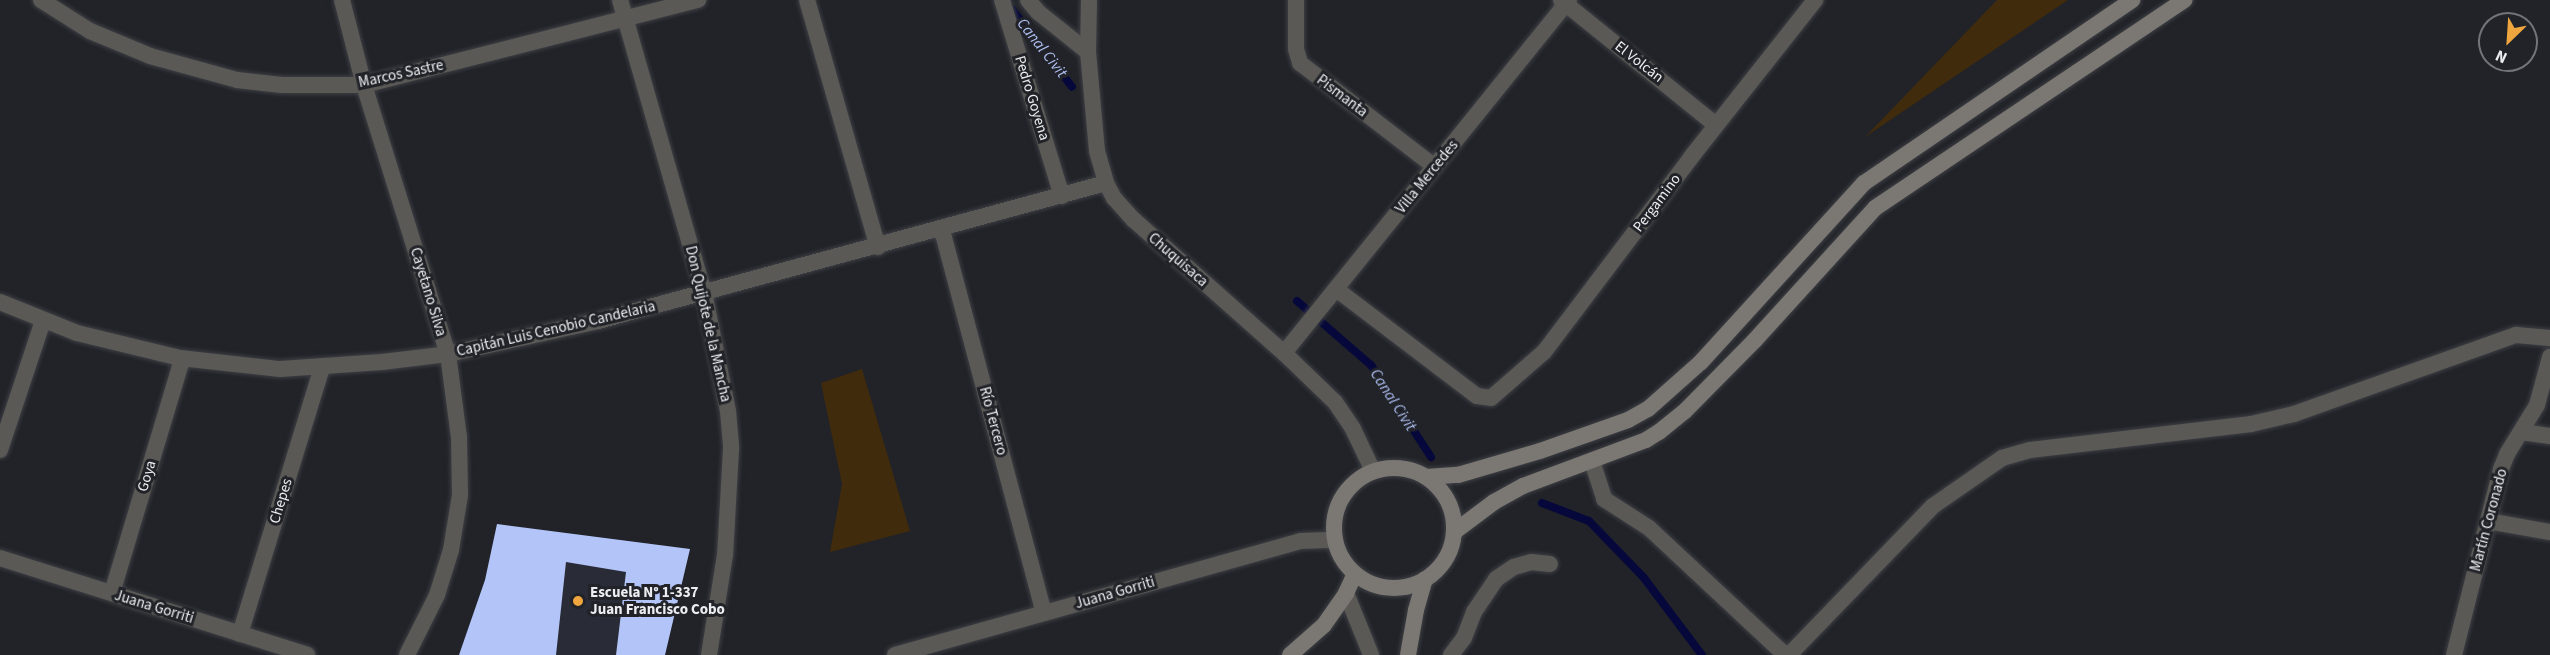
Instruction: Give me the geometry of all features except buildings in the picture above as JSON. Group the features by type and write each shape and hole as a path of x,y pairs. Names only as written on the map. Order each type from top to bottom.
{"main road":[{"path":"1426,477 1458,475 1530,454 1628,420 1648,409 1701,362 1864,183 2132,0"},
{"path":"1454,532 1507,493 1646,440 1677,418 1755,340 1860,223 1891,195 1969,146 2184,0"},
{"path":"1407,470 1426,477 1448,501 1453,516 1454,532 1446,559 1425,579 1413,585 1389,588 1355,574 1342,559 1335,540 1334,520 1340,502 1352,485 1374,471 1407,470"},
{"path":"1290,655 1324,625 1346,593 1355,574"},
{"path":"1408,655 1416,610 1425,579"}],"street":[{"name":"Marcos Sastre","path":"41,0 90,31 193,70 237,80 282,85 364,85 698,0"},
{"name":"Cayetano Silva","path":"342,0 364,85 448,354 459,437 460,495 452,550 437,595 407,655"},
{"name":"Don Quijote de la Mancha","path":"620,0 704,292 728,411 731,449 725,555 709,655"},
{"path":"807,0 878,247"},
{"name":"Pedro Goyena","path":"1002,0 1062,196"},
{"path":"1029,0 1038,12 1088,52"},
{"name":"Chuquisaca","path":"1089,0 1088,52 1097,151 1106,183 1134,220 1284,353 1335,402 1353,429 1374,471"},
{"name":"Pismanta","path":"1296,0 1296,49 1300,63 1435,166"},
{"name":"Pergamino","path":"1336,289 1477,396 1491,398 1544,352 1716,125 1815,0"},
{"name":"Villa Mercedes","path":"1284,353 1565,1"},
{"name":"El Volcán","path":"1565,1 1716,125"},
{"name":"Capitán Luis Cenobio Candelaria","path":"0,302 43,321 113,344 182,359 257,367 322,367 448,354 598,321 942,230 1106,183"},
{"name":"Río Tercero","path":"942,230 1044,613"},
{"path":"0,450 43,321"},
{"path":"1592,461 1605,499 1649,528 1787,655 1933,506 2002,458 2030,450 2251,424 2294,414 2516,335 2550,338"},
{"name":"Goya","path":"112,594 182,359"},
{"name":"Martín Coronado","path":"2454,655 2501,469 2537,405 2549,364"},
{"name":"Chepes","path":"240,634 322,367"},
{"path":"2521,432 2550,436"},
{"path":"2488,521 2550,532"},
{"name":"Juana Gorriti","path":"896,655 1300,541 1335,540"},
{"name":"Juana Gorriti","path":"0,558 307,655"},
{"path":"1451,655 1464,639 1474,612 1496,579 1514,567 1531,562 1550,564"},
{"path":"1346,593 1371,655"}],"shaded area":[{"path":"1997,0 2068,0 1865,137"},
{"path":"862,369 910,531 830,552 842,484 821,383"},
{"name":"Escuela N° 1-337 Juan Francisco Cobo","path":"497,524 690,549 665,655 464,655 460,650 485,580"}],"waterway":[{"name":"Canal Civit","path":"1012,9 1072,87"},
{"name":"Canal Civit","path":"1297,301 1371,365 1431,457"},
{"path":"1542,503 1589,521 1644,578 1702,655"}],"place":[{"name":"Escuela N° 1-337 Juan Francisco Cobo","path":"578,601"}]}
